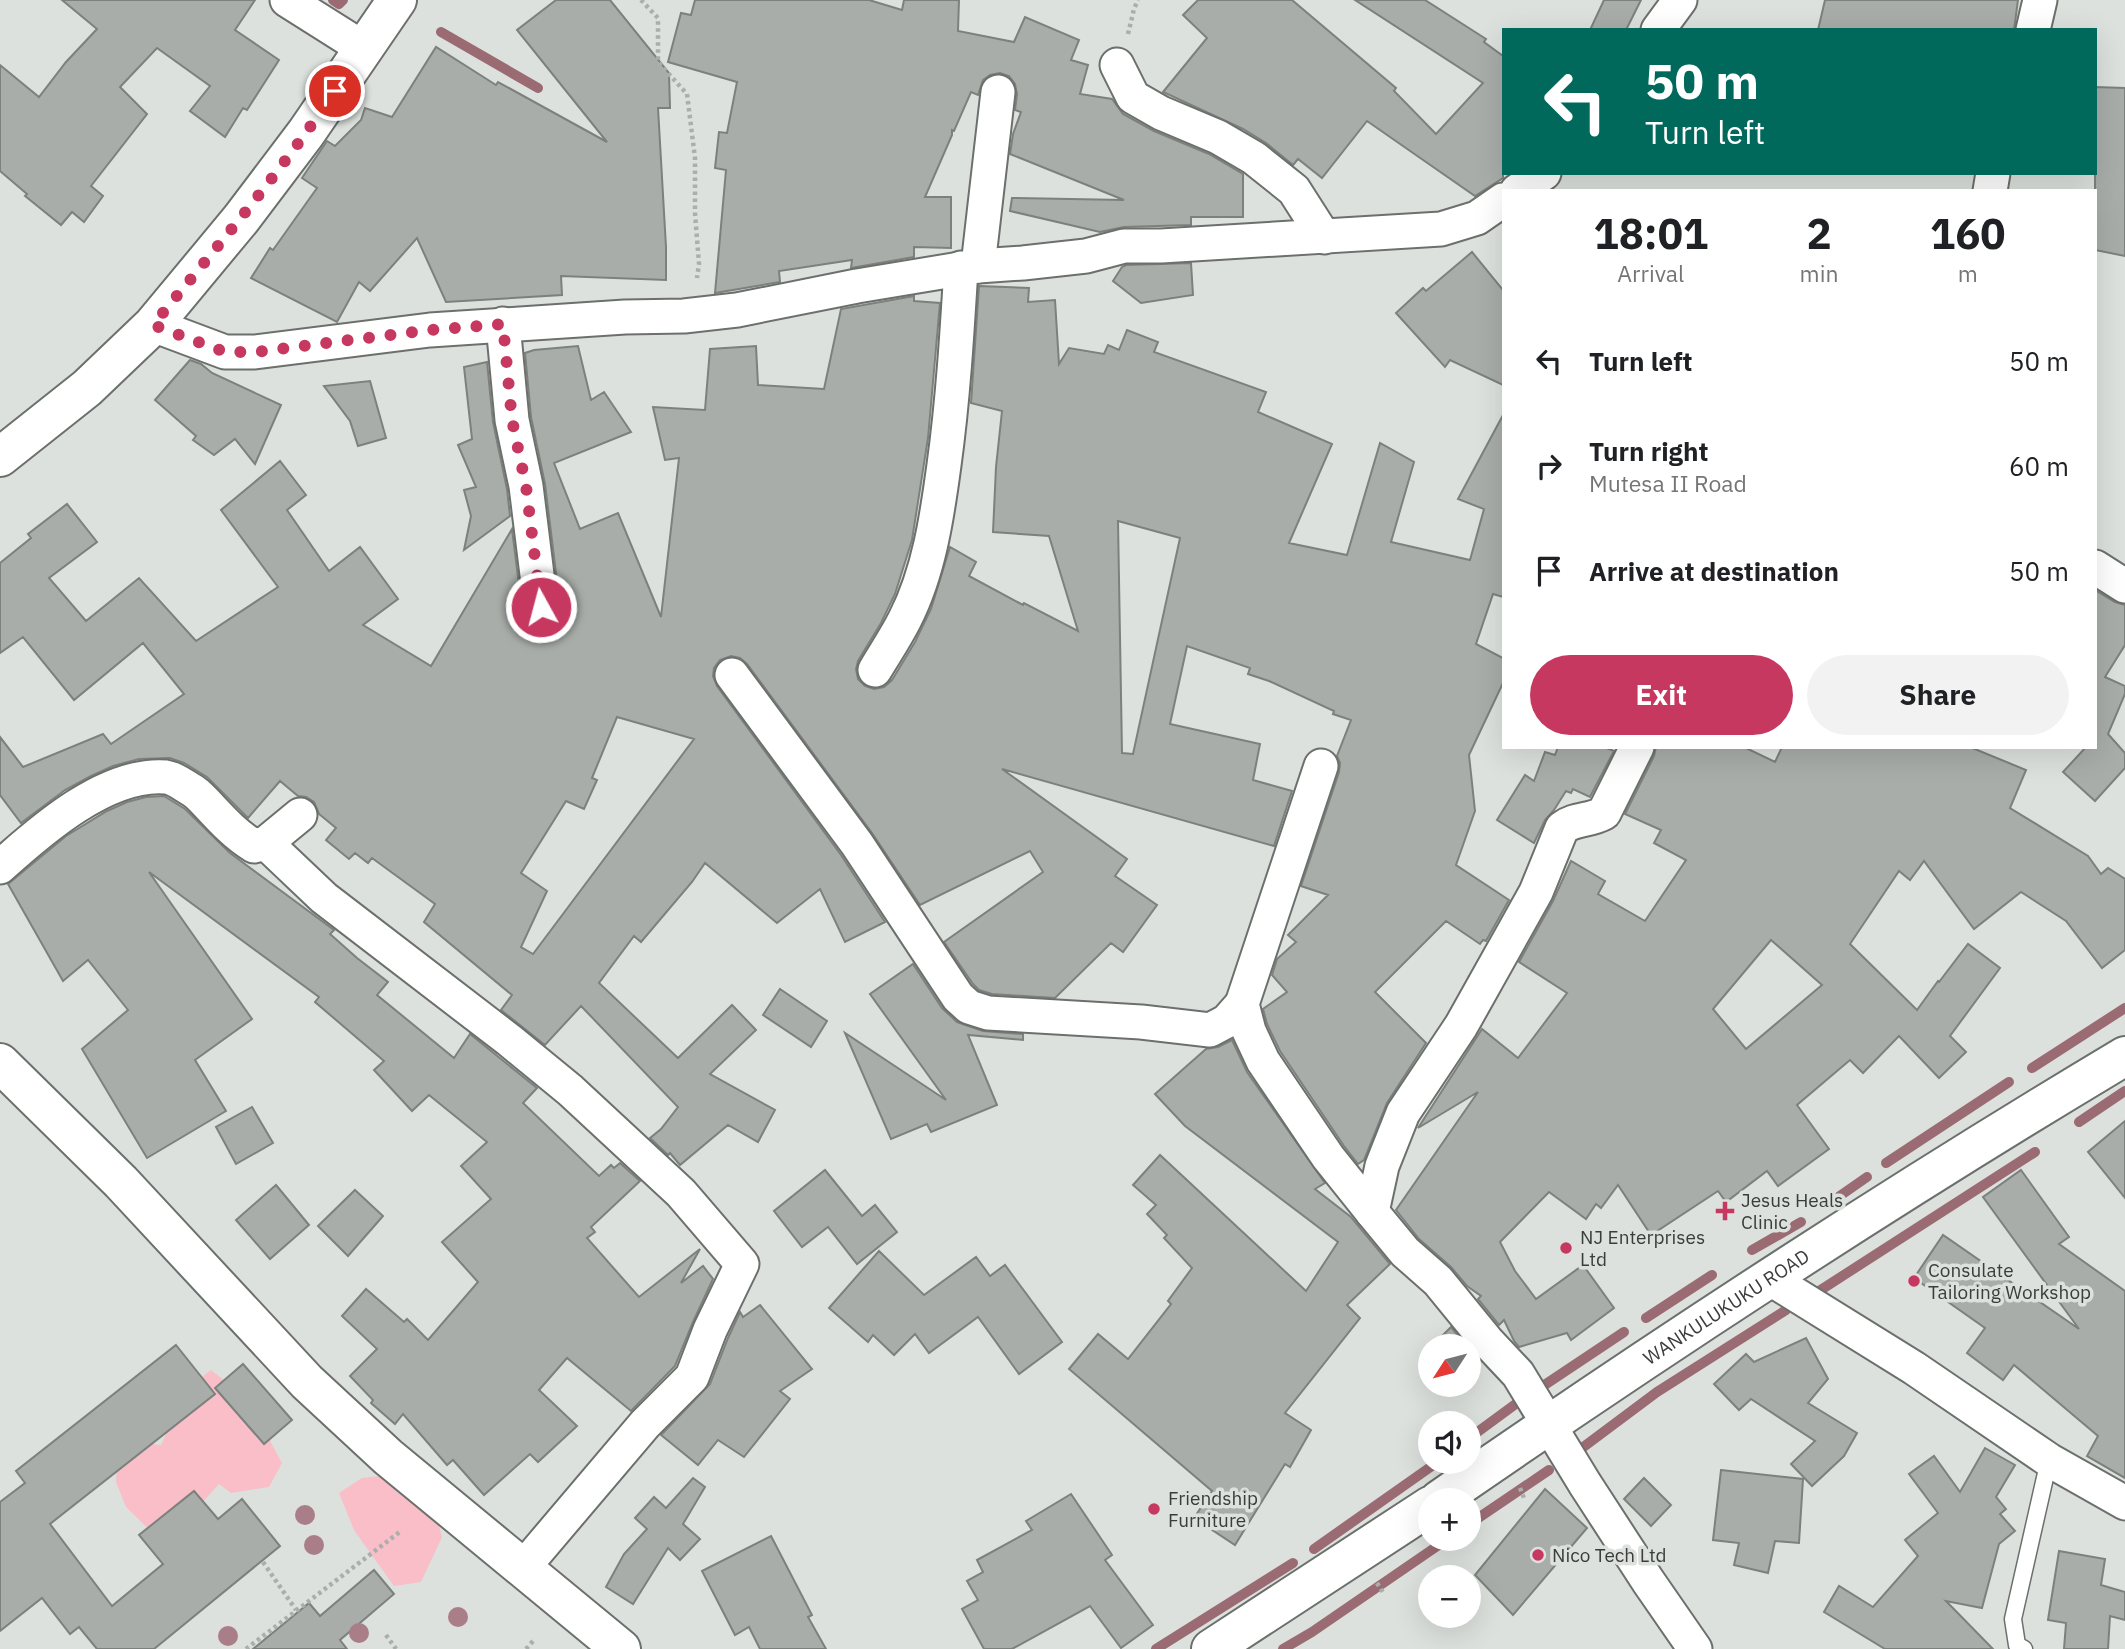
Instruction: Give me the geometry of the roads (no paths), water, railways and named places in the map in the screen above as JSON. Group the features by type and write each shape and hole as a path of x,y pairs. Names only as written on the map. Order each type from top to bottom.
{"street":[{"path":"287,0 363,48"},
{"path":"0,457 87,387 153,325 241,219 298,144 397,0"},
{"path":"1659,28 1680,0"},
{"path":"2033,28 2040,0"},
{"path":"1122,52 1133,97 1161,113 1218,137 1254,158 1293,190 1324,236"},
{"path":"875,670 905,618 932,542 970,267 998,92"},
{"path":"1520,189 1541,175"},
{"path":"153,325 225,352 255,352 430,330 693,315 737,310 970,267 1086,256 1124,246 1441,229 1477,218 1502,201"},
{"path":"503,324 512,420 526,486 541,607"},
{"path":"2097,568 2125,586"},
{"path":"732,676 857,844 958,997 969,1007 988,1013 1141,1022 1210,1030 1227,1021 1242,1004 1321,765"},
{"path":"1372,1212 1382,1166 1403,1114 1461,1026 1536,892 1562,828 1570,821 1595,818 1604,813 1636,749"},
{"path":"0,867 27,843 82,804 104,790 137,779 169,777 194,790 226,824 254,846 265,843 300,814"},
{"path":"265,843 324,898 570,1090 681,1193 742,1264 710,1330 692,1377 645,1424 523,1569"},
{"path":"1242,1004 1249,1031 1263,1062 1328,1157 1405,1252 1438,1280 1487,1341 1518,1374 1585,1485 1695,1649"},
{"name":"WANKULUKUKU ROAD","path":"1456,1488 1549,1423 1769,1278 1987,1139 2125,1056"},
{"path":"0,1063 121,1182 307,1382 388,1457 621,1649"},
{"path":"1769,1278 1914,1368 2049,1460 2125,1503"},
{"path":"1223,1646 1418,1514"}],"lane":[{"path":"2024,1649 2017,1645 2013,1619 2049,1460"}],"waterway":[{"path":"333,0 339,4 343,0"},
{"path":"441,32 538,88"},
{"path":"2032,1068 2125,1008"},
{"path":"1886,1163 2009,1082"},
{"path":"2079,1122 2125,1091"},
{"path":"1816,1293 2035,1152"},
{"path":"1834,1200 1867,1177"},
{"path":"1752,1250 1801,1222"},
{"path":"1646,1318 1712,1275"},
{"path":"1574,1454 1657,1392 1786,1310"},
{"path":"1546,1384 1624,1332"},
{"path":"1481,1429 1517,1403"},
{"path":"1481,1516 1549,1470"},
{"path":"1314,1549 1421,1474"},
{"path":"1283,1649 1430,1551"},
{"path":"1156,1649 1293,1563"}],"place":[{"name":"Jesus Heals Clinic","path":"1725,1211"},
{"name":"NJ Enterprises Ltd","path":"1566,1248"},
{"name":"Consulate Tailoring Workshop","path":"1914,1281"},
{"name":"Friendship Furniture","path":"1154,1509"},
{"name":"Nico Tech Ltd","path":"1538,1555"}]}
